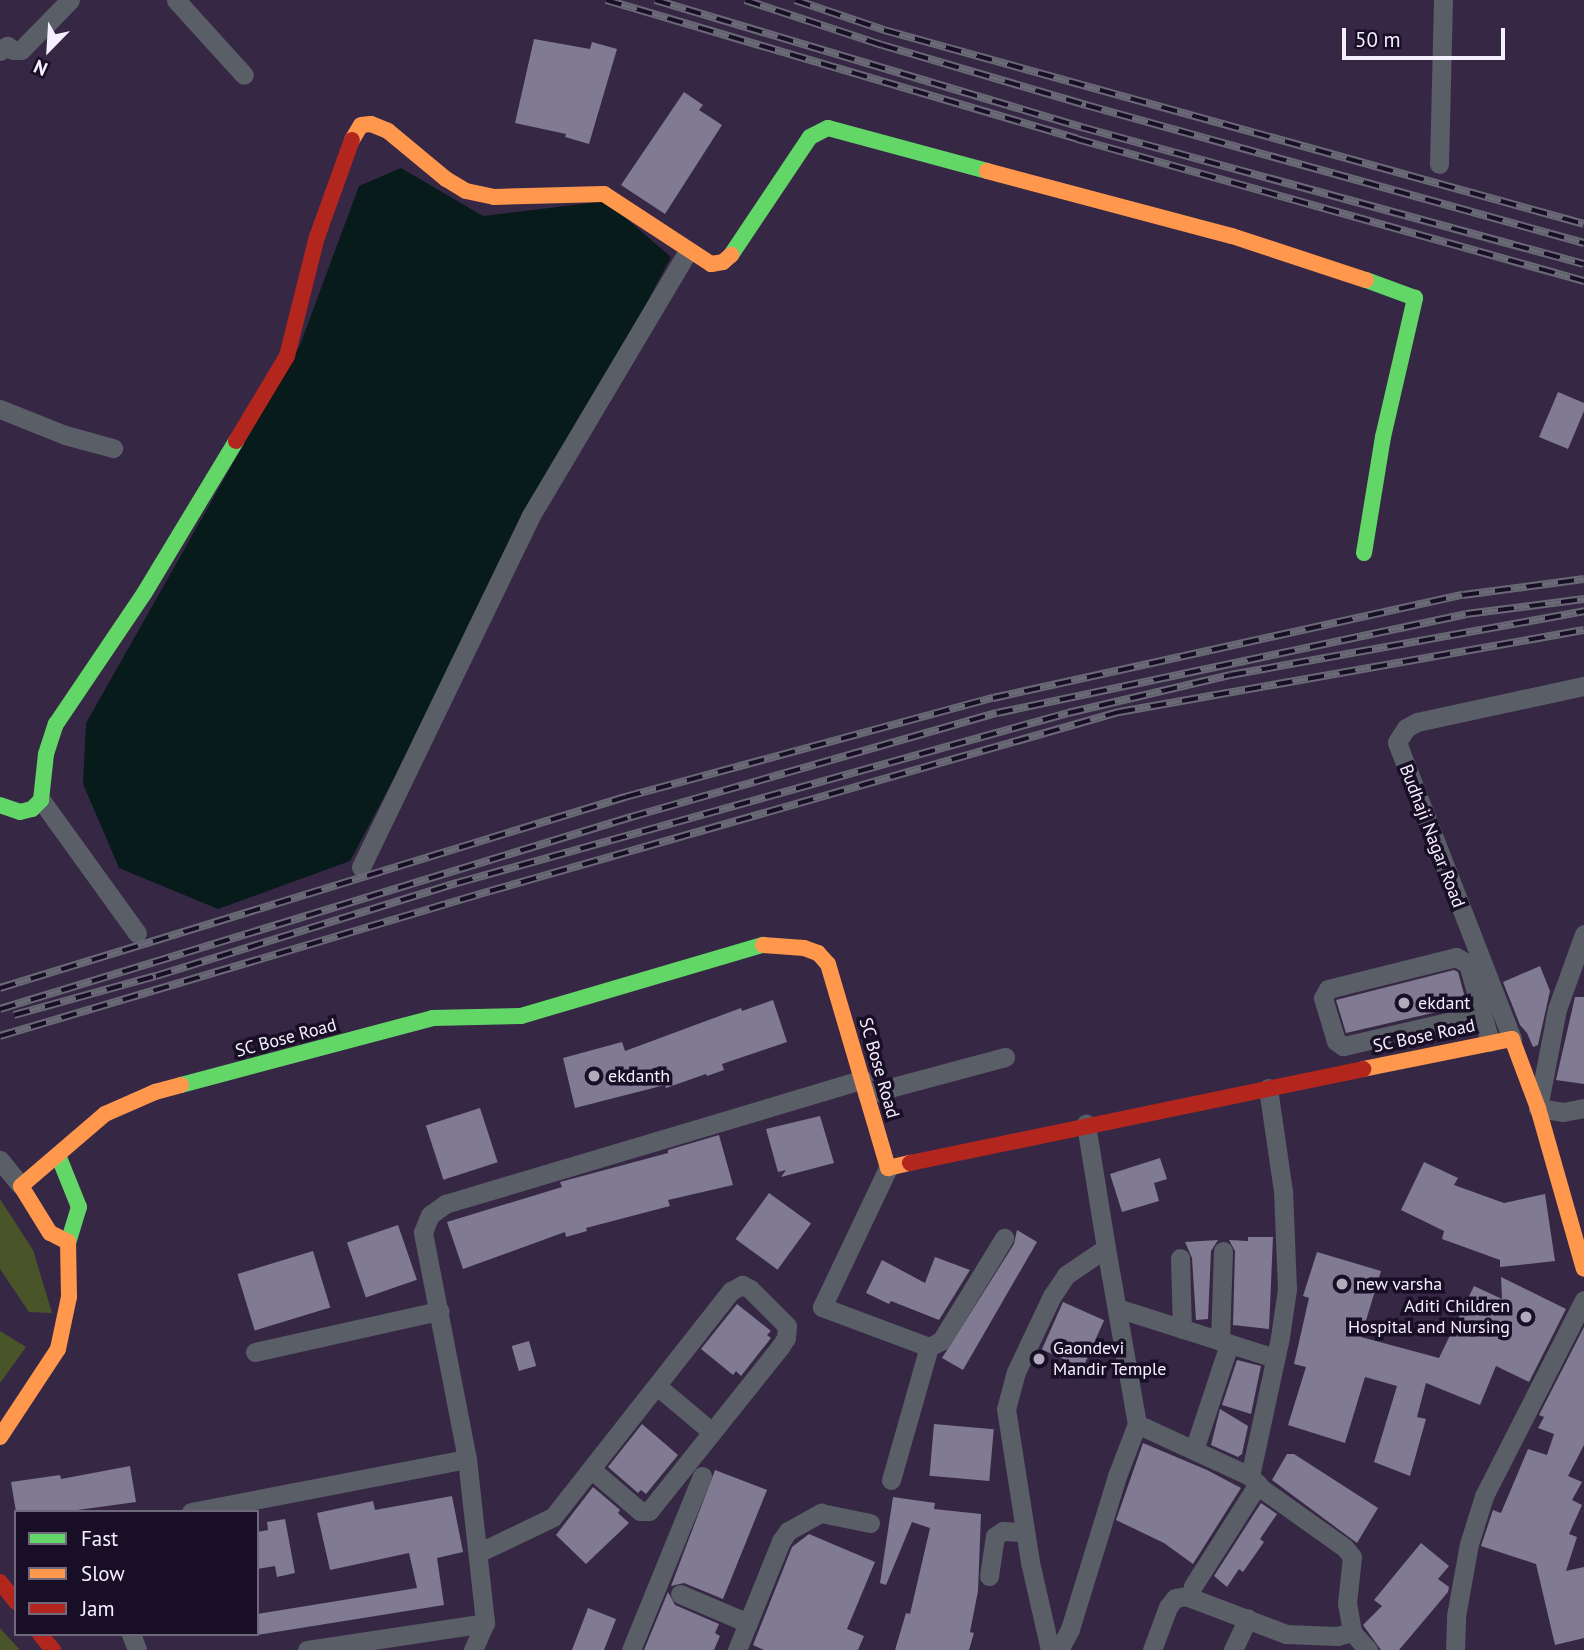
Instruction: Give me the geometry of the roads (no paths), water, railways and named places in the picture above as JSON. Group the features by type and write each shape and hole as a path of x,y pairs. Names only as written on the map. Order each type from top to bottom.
{"street":[{"path":"0,51 7,46 13,50 21,50 69,0"},
{"path":"176,0 244,75"},
{"path":"1439,164 1443,0"},
{"path":"0,805 20,812 32,809 41,800 47,754 56,724 145,592 287,356 317,237 349,145 361,125 371,124 388,131 446,180 467,191 494,197 604,194 711,264 729,257 810,137 828,128 1231,236 1415,298 1383,437 1364,553"},
{"path":"361,867 530,517 688,251"},
{"path":"0,409 65,435 113,448"},
{"name":"Budhaji Nagar Road","path":"1512,1039 1397,742 1406,728 1417,722 1584,686"},
{"path":"41,800 137,933"},
{"path":"1538,1108 1557,1009 1584,934"},
{"name":"SC Bose Road","path":"22,1186 105,1114 155,1093 432,1018 521,1016 760,945 804,948 818,953 828,964 888,1168 1086,1124 1512,1039"},
{"path":"1482,1013 1343,1046 1336,1041 1323,998 1328,989 1456,957 1468,964 1482,1013 1490,1042"},
{"path":"1512,1039 1538,1108 1584,1269"},
{"path":"473,1650 485,1623 467,1459 424,1232 430,1215 445,1204 865,1086 1005,1057"},
{"path":"1193,1586 1254,1480 1287,1289 1283,1191 1268,1088"},
{"path":"1538,1108 1563,1112 1584,1108"},
{"path":"1059,1650 1070,1629 1117,1476 1137,1424 1086,1124"},
{"path":"0,1437 58,1349 69,1297 68,1242 79,1207 58,1155"},
{"path":"0,1160 22,1186 50,1233 68,1242"},
{"path":"888,1168 821,1307 929,1347 941,1341 1004,1238"},
{"path":"1049,1650 1025,1532 1006,1409 1016,1372 1041,1318 1066,1275 1106,1248"},
{"path":"1194,1450 1225,1342 1223,1251"},
{"path":"1180,1258 1182,1329"},
{"path":"478,1553 553,1517 732,1291 742,1285 750,1289 787,1325 786,1338 645,1513 592,1470"},
{"path":"1455,1650 1456,1616 1469,1544 1484,1496 1584,1300"},
{"path":"1116,1308 1275,1358"},
{"path":"255,1352 439,1311"},
{"path":"891,1480 929,1347"},
{"path":"657,1386 712,1432"},
{"path":"1137,1424 1254,1480 1316,1524 1352,1557 1348,1603 1352,1632 1368,1650"},
{"path":"201,1510 467,1459"},
{"path":"631,1650 702,1476"},
{"path":"737,1650 788,1531 821,1513 870,1523"},
{"path":"989,1576 995,1536 1003,1531 1025,1532"},
{"path":"0,1581 14,1599"},
{"path":"680,1594 748,1623"},
{"path":"1152,1650 1168,1607 1175,1598 1186,1596 1286,1634 1337,1636 1352,1632"},
{"path":"1233,1650 1248,1618"},
{"path":"307,1650 485,1623"},
{"path":"42,1636 53,1650"}],"railway":[{"path":"606,0 1077,139 1584,281"},
{"path":"655,0 1081,127 1584,264"},
{"path":"745,0 882,45 1086,105 1584,243"},
{"path":"795,0 884,30 1584,224"},
{"path":"0,988 625,797 993,698 1463,595 1584,579"},
{"path":"0,1009 631,817 997,713 1466,614 1584,599"},
{"path":"14,1015 156,976 457,883 1068,713 1230,675 1584,611"},
{"path":"0,1036 490,891 1119,712 1584,630"}],"place":[{"name":"ekdant","path":"1404,1003"},
{"name":"ekdanth","path":"594,1076"},
{"name":"new varsha","path":"1342,1284"},
{"name":"Aditi Children Hospital and Nursing","path":"1526,1317"},
{"name":"Gaondevi Mandir Temple","path":"1039,1359"}]}
